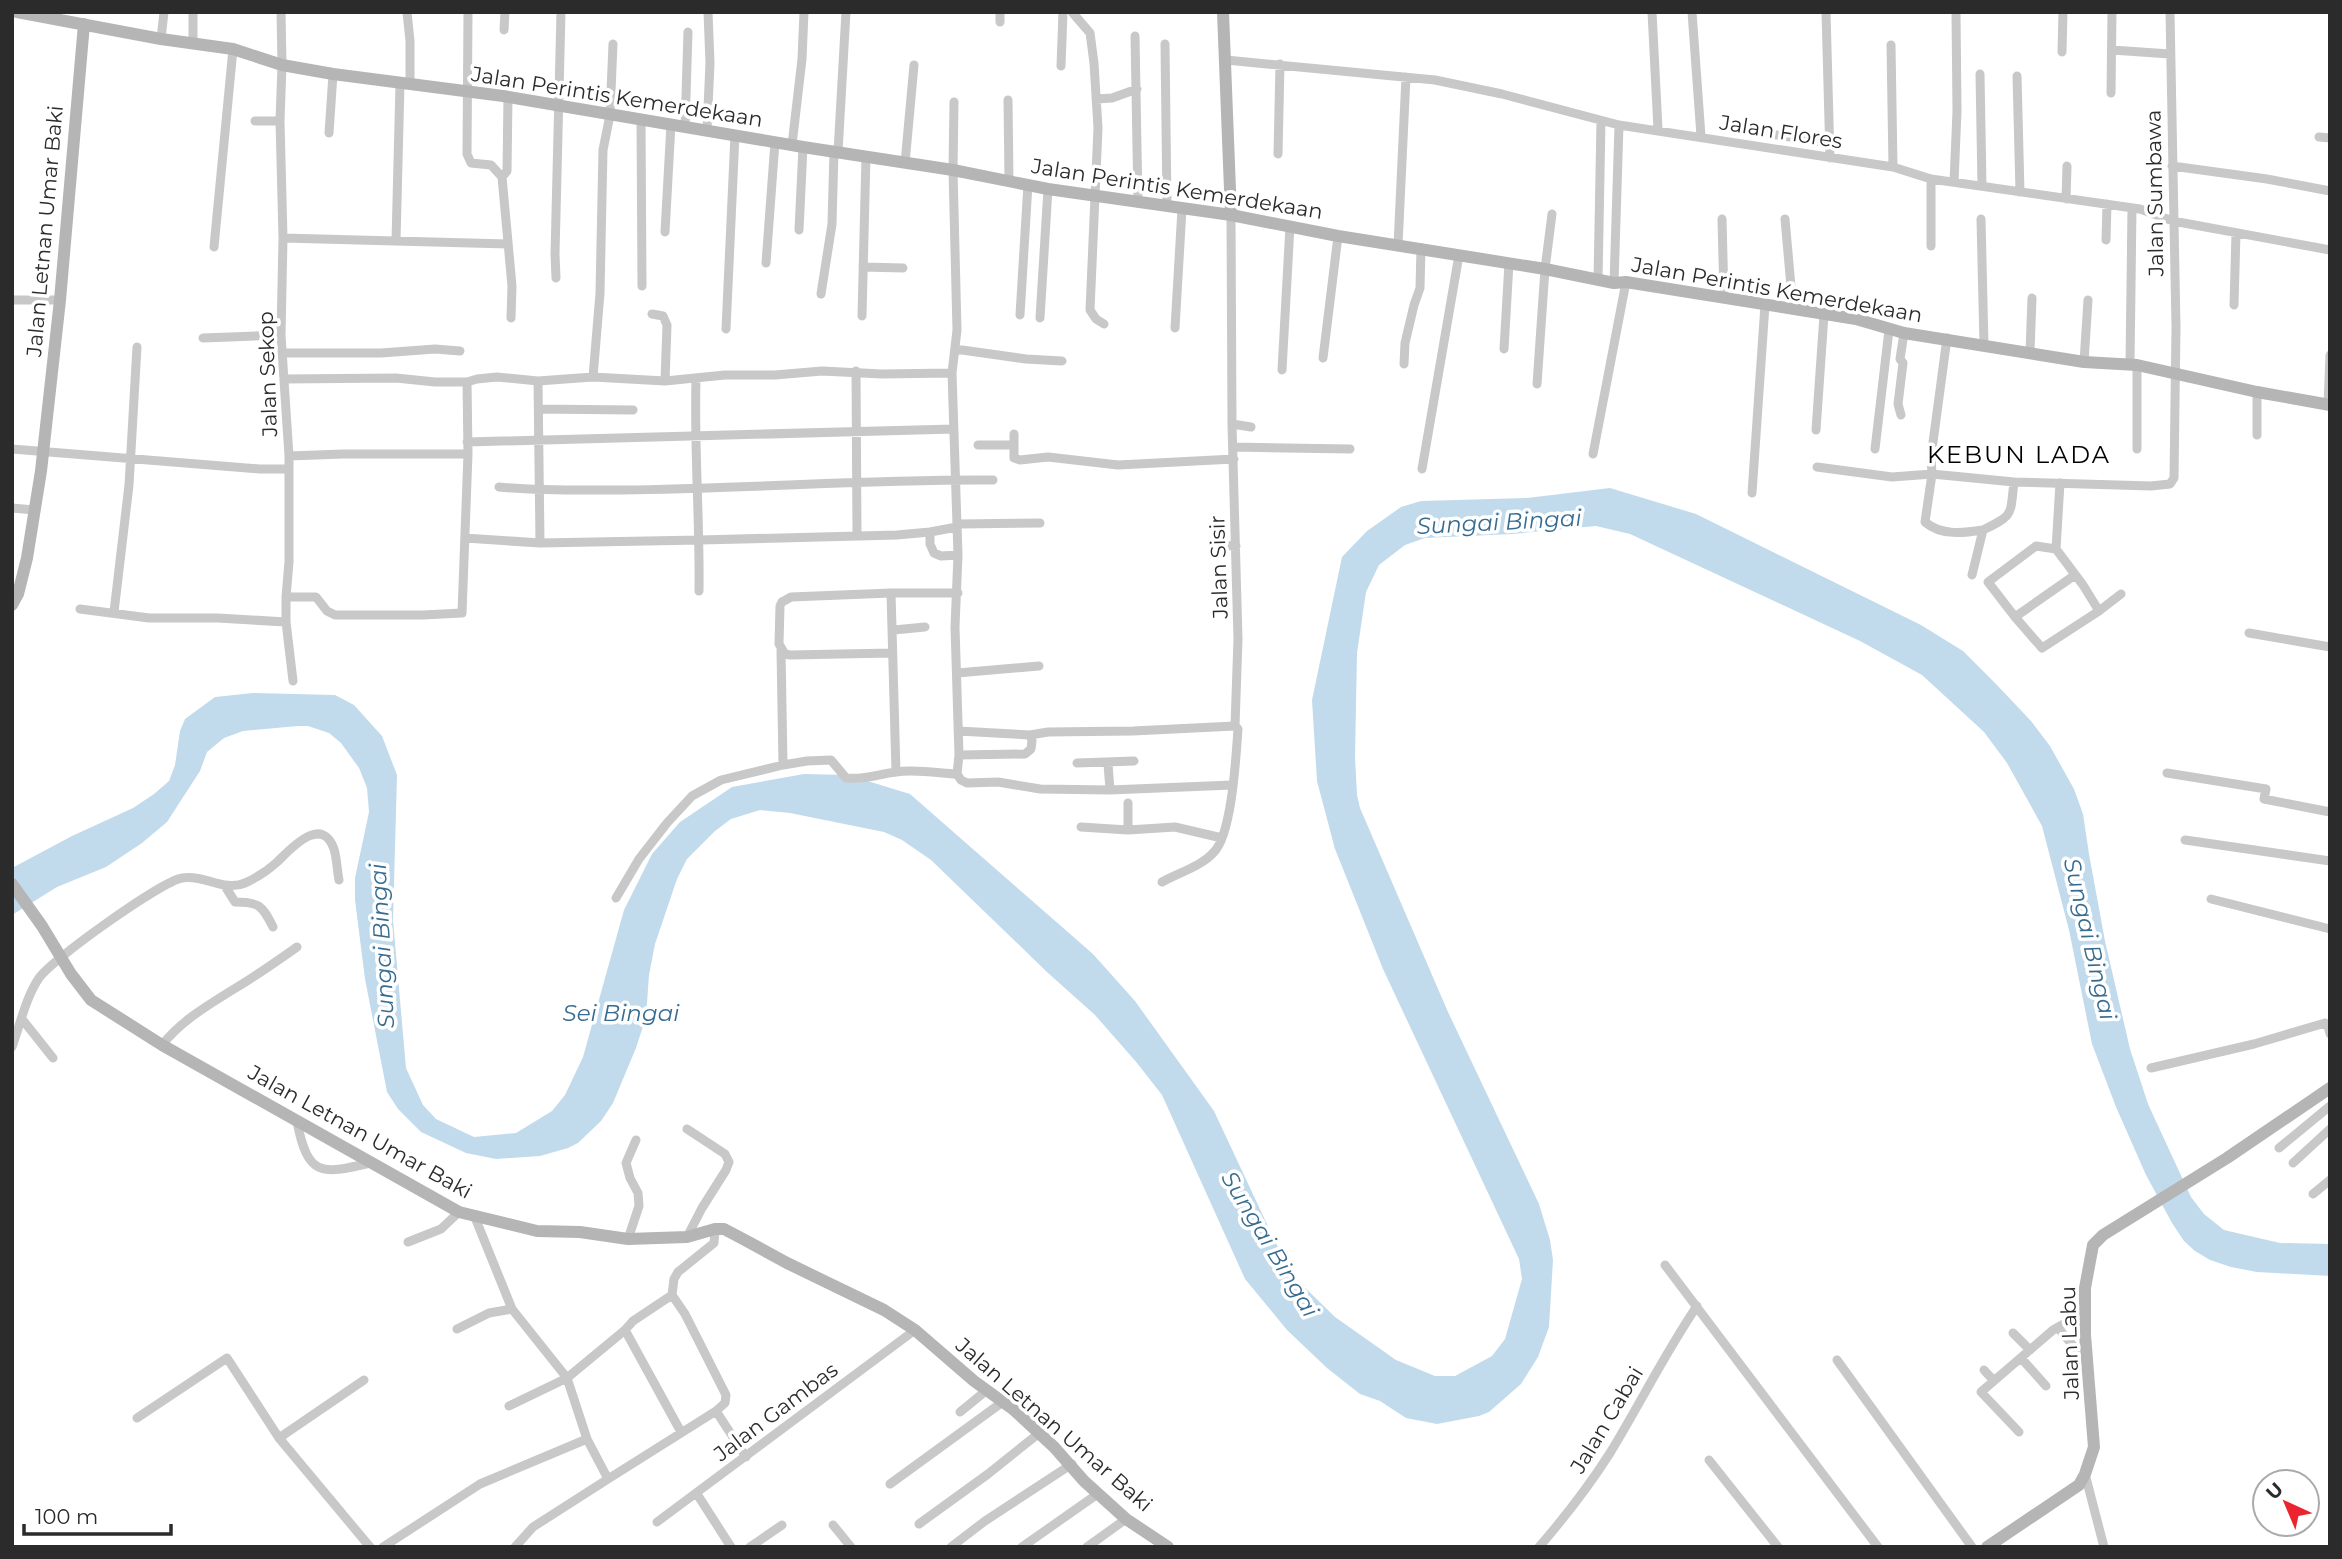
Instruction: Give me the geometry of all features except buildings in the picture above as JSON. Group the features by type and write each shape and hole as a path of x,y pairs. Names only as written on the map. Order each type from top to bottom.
{"street":[{"name":"Jalan Perintis Kemerdekaan","path":"17,12 233,49 282,65 333,74 508,97 1138,203 1231,215 1338,236 1856,319 1889,330 2084,362 2134,365 2175,372 2257,392 2329,405"},
{"path":"161,38 164,12"},
{"path":"192,43 193,12"},
{"name":"Jalan Sekop","path":"281,12 281,335 289,457 286,622 293,681"},
{"path":"396,241 410,41 407,12"},
{"path":"468,12 468,159 471,163 491,165 502,177 512,286 512,318"},
{"path":"504,30 505,12"},
{"path":"556,278 561,12"},
{"path":"707,130 710,62 708,12"},
{"path":"799,230 797,146 804,12"},
{"path":"821,294 832,224 846,12"},
{"path":"1061,66 1063,12"},
{"path":"1072,12 1090,33 1098,128 1090,310 1096,319 1104,324"},
{"path":"1223,12 1231,215"},
{"path":"1652,12 1658,129"},
{"path":"1692,12 1701,136"},
{"path":"1826,12 1830,158"},
{"path":"1954,182 1957,111 1956,12"},
{"path":"2062,52 2063,12"},
{"path":"2111,93 2112,12"},
{"name":"Jalan Sumbawa","path":"2060,483 2151,486 2170,484 2174,478 2170,12"},
{"name":"Jalan Letnan Umar Baki","path":"12,604 18,594 27,558 42,452 60,300 84,24"},
{"path":"665,232 688,32"},
{"path":"1135,36 1138,203"},
{"path":"593,377 600,293 603,150 610,115 612,44"},
{"path":"1166,44 1167,207"},
{"path":"1891,45 1893,167"},
{"path":"214,247 233,49"},
{"path":"2112,50 2171,54"},
{"name":"Jalan Flores","path":"1226,60 1435,80 1502,94 1619,125 1893,167 1931,179 2132,208 2173,221 2330,250"},
{"path":"1278,155 1280,64"},
{"path":"905,163 914,65"},
{"path":"329,133 333,74"},
{"path":"1980,74 1982,186"},
{"path":"2017,76 2020,192"},
{"path":"1398,244 1406,77"},
{"path":"1096,99 1112,98 1137,89"},
{"path":"502,177 507,171 508,97"},
{"path":"1008,100 1009,181"},
{"path":"954,102 957,330 952,373 958,555 955,627 959,755 957,774 967,783 998,782 1040,789 1110,790 1232,785"},
{"path":"641,120 642,286"},
{"path":"255,121 280,121"},
{"path":"1598,279 1601,121"},
{"path":"1593,454 1620,282 1619,125"},
{"path":"1770,134 1829,143"},
{"path":"726,329 735,135"},
{"path":"2319,137 2330,138"},
{"path":"765,263 775,142"},
{"path":"862,316 866,156"},
{"path":"2066,199 2067,166"},
{"path":"2172,166 2330,191"},
{"path":"1931,179 1931,246"},
{"path":"1020,315 1028,184"},
{"path":"1040,318 1048,188"},
{"path":"2106,240 2107,204"},
{"path":"2132,208 2137,449"},
{"path":"1175,328 1182,209"},
{"path":"1537,384 1545,269 1552,214"},
{"name":"Jalan Sisir","path":"1162,882 1217,850 1231,803 1238,729 1235,726 1238,639 1232,424 1231,215"},
{"path":"1722,219 1724,298"},
{"path":"1785,219 1793,309"},
{"path":"1981,219 1984,345"},
{"path":"1282,370 1290,226"},
{"path":"2234,305 2236,233"},
{"path":"1323,358 1338,236"},
{"path":"283,238 508,244"},
{"path":"1404,364 1405,343 1420,288 1422,248"},
{"path":"1422,469 1458,255"},
{"path":"1504,349 1509,263"},
{"path":"863,267 903,268"},
{"path":"2030,352 2032,298"},
{"path":"12,300 60,300"},
{"path":"2084,362 2088,300"},
{"path":"1752,493 1765,305"},
{"path":"652,314 663,316 666,321 665,381"},
{"path":"1816,429 1824,315"},
{"path":"1875,449 1889,330"},
{"path":"1901,415 1898,404 1904,332"},
{"path":"203,338 281,335"},
{"path":"1947,338 1925,522 1955,533 1983,530 2004,520 2010,514 2014,482"},
{"path":"114,612 131,458 137,347"},
{"path":"282,353 381,353 435,349 460,351"},
{"path":"955,349 1062,361"},
{"path":"2329,405 2330,355"},
{"path":"856,372 857,536"},
{"path":"285,379 396,378 435,383 497,377 538,381 593,377 665,381 725,375 952,373"},
{"path":"696,379 699,591"},
{"path":"538,381 540,543"},
{"path":"286,597 316,597 327,611 335,615 462,613 468,454 467,382"},
{"path":"2257,392 2257,435"},
{"path":"539,409 633,410"},
{"path":"1232,424 1251,427"},
{"path":"467,442 954,429"},
{"path":"1014,434 1014,458 1020,460 1048,457 1118,465 1234,459"},
{"path":"978,445 1014,445"},
{"path":"1233,447 1350,449"},
{"path":"12,450 288,469"},
{"path":"289,457 468,454"},
{"path":"1817,467 1892,477 1932,474 2014,482 2060,483 2056,549 2099,611"},
{"path":"499,487 540,491 697,489 855,482 993,480"},
{"path":"12,508 34,510"},
{"path":"465,538 540,543 857,536 930,532 957,525 1040,523"},
{"path":"1972,575 1983,530"},
{"path":"930,532 930,544 934,553 941,556 958,555"},
{"path":"1214,545 1236,546"},
{"path":"2056,549 2036,546 1988,582 2042,648 2121,594"},
{"path":"2015,617 2076,575"},
{"path":"891,593 896,772"},
{"path":"783,765 779,644 780,606 786,598 957,593"},
{"path":"79,608 149,618 286,622"},
{"path":"894,630 925,627"},
{"path":"2249,633 2330,647"},
{"path":"781,650 790,655 892,653"},
{"path":"957,673 1039,666"},
{"path":"958,731 1030,735 1048,732 1235,726"},
{"path":"959,755 1025,754 1032,746 1030,735"},
{"path":"616,898 639,859 692,796 721,780 783,765 831,760 846,778 878,777 896,772 957,774"},
{"path":"1077,763 1135,761"},
{"path":"1108,764 1110,790"},
{"path":"2167,773 2266,789 2264,799 2330,812"},
{"path":"1128,803 1128,830"},
{"path":"1081,827 1128,830 1175,827 1222,838"},
{"path":"12,1047 40,976 120,914 172,881 193,877 225,886 244,883 260,874 302,839 314,835 326,838 333,848 339,880"},
{"path":"2185,840 2330,861"},
{"name":"Jalan Letnan Umar Baki","path":"12,884 91,1000 106,1012 162,1045 459,1212 537,1231 580,1232 628,1239 687,1237 724,1229 884,1310 915,1330 1004,1401 1072,1464 1084,1481 1126,1520 1168,1547"},
{"path":"225,886 235,902 253,902 260,906 273,927"},
{"path":"2211,899 2330,929"},
{"path":"162,1045 177,1028 201,1009 297,947"},
{"path":"22,1019 53,1058"},
{"path":"2151,1068 2254,1044 2325,1023 2330,1034"},
{"name":"Jalan Labu","path":"2085,1475 2094,1447 2085,1312 2086,1280 2093,1245 2103,1235 2329,1092"},
{"path":"2279,1148 2330,1106"},
{"path":"297,1122 306,1156 313,1165 331,1170 370,1163"},
{"path":"687,1129 726,1154 729,1162 687,1237"},
{"path":"2292,1163 2330,1129"},
{"path":"628,1239 639,1206 638,1194 626,1163 636,1140"},
{"path":"2313,1194 2330,1180"},
{"path":"408,1242 441,1229 459,1212"},
{"path":"474,1215 512,1309 566,1378 587,1439 608,1479"},
{"path":"514,1547 533,1527 725,1403 726,1395 685,1314 672,1295 674,1279 678,1272 714,1243 715,1229"},
{"path":"1665,1265 1878,1547"},
{"path":"509,1406 566,1378 634,1321 672,1295"},
{"name":"Jalan Cabai","path":"1539,1547 1576,1504 1609,1454 1682,1328 1698,1306"},
{"path":"457,1329 489,1313 512,1309"},
{"path":"2019,1432 1980,1391 2058,1328 2085,1312"},
{"path":"2058,1328 2076,1349"},
{"path":"625,1330 681,1432"},
{"name":"Jalan Gambas","path":"657,1522 915,1330"},
{"path":"2013,1333 2030,1350"},
{"path":"137,1418 227,1358 279,1438 370,1547"},
{"path":"2021,1358 2046,1386"},
{"path":"1837,1360 1972,1547"},
{"path":"1984,1370 1994,1381"},
{"path":"279,1438 364,1380"},
{"path":"960,1412 987,1390"},
{"path":"890,1484 1004,1401"},
{"path":"716,1410 746,1457"},
{"path":"919,1524 1038,1434"},
{"path":"383,1547 480,1484 587,1439"},
{"path":"1709,1460 1778,1547"},
{"path":"951,1547 985,1521 1072,1464"},
{"path":"2085,1475 2102,1545"},
{"path":"1987,1547 2079,1485 2085,1475"},
{"path":"1022,1547 1099,1493"},
{"path":"697,1494 731,1547"},
{"path":"1087,1547 1126,1520"},
{"path":"750,1547 782,1525"},
{"path":"833,1525 851,1547"}],"water":[{"name":"Sei Bingai","path":"1610,488 1696,514 1921,625 1963,651 2031,721 2050,746 2074,789 2083,814 2105,941 2130,1049 2148,1104 2191,1197 2204,1214 2224,1230 2280,1243 2330,1244 2330,1276 2257,1272 2210,1260 2184,1241 2172,1223 2146,1175 2092,1044 2069,930 2042,826 2007,763 1984,732 1922,675 1860,641 1630,534 1596,526 1512,534 1425,538 1405,545 1379,565 1366,592 1357,653 1355,757 1360,808 1448,1012 1539,1204 1550,1240 1553,1260 1549,1327 1538,1357 1521,1384 1489,1412 1479,1416 1437,1424 1406,1418 1380,1401 1360,1394 1327,1368 1287,1330 1245,1279 1162,1095 1137,1063 1095,1015 931,860 902,840 884,832 790,813 760,810 731,819 715,831 687,859 677,879 655,944 649,975 646,1017 613,1103 601,1121 578,1143 540,1156 496,1159 466,1153 421,1132 398,1109 387,1092 365,979 355,900 355,878 369,812 367,788 359,768 341,743 329,733 308,726 298,726 243,731 224,738 207,752 200,771 167,822 142,843 106,867 57,887 12,915 12,868 133,808 154,794 169,781 185,719 215,697 253,693 335,695 354,705 382,736 397,775 393,920 406,1068 423,1105 436,1119 474,1137 516,1133 552,1111 565,1095 583,1057 624,910 652,854 680,822 732,787 804,774 848,775 910,794 1093,954 1135,1001 1214,1111 1290,1273 1335,1317 1396,1360 1435,1376 1455,1376 1492,1356 1505,1339 1522,1279 1519,1259 1383,969 1335,849 1317,781 1312,700 1342,557 1367,531 1401,507 1421,501 1527,498"}],"district":[{"name":"KEBUN LADA","path":"2019,455"}],"water label":[{"name":"Sungai Bingai","path":"1499,522"},
{"name":"Sungai Bingai","path":"2090,939"},
{"name":"Sungai Bingai","path":"382,946"},
{"name":"Sungai Bingai","path":"1270,1244"}]}
